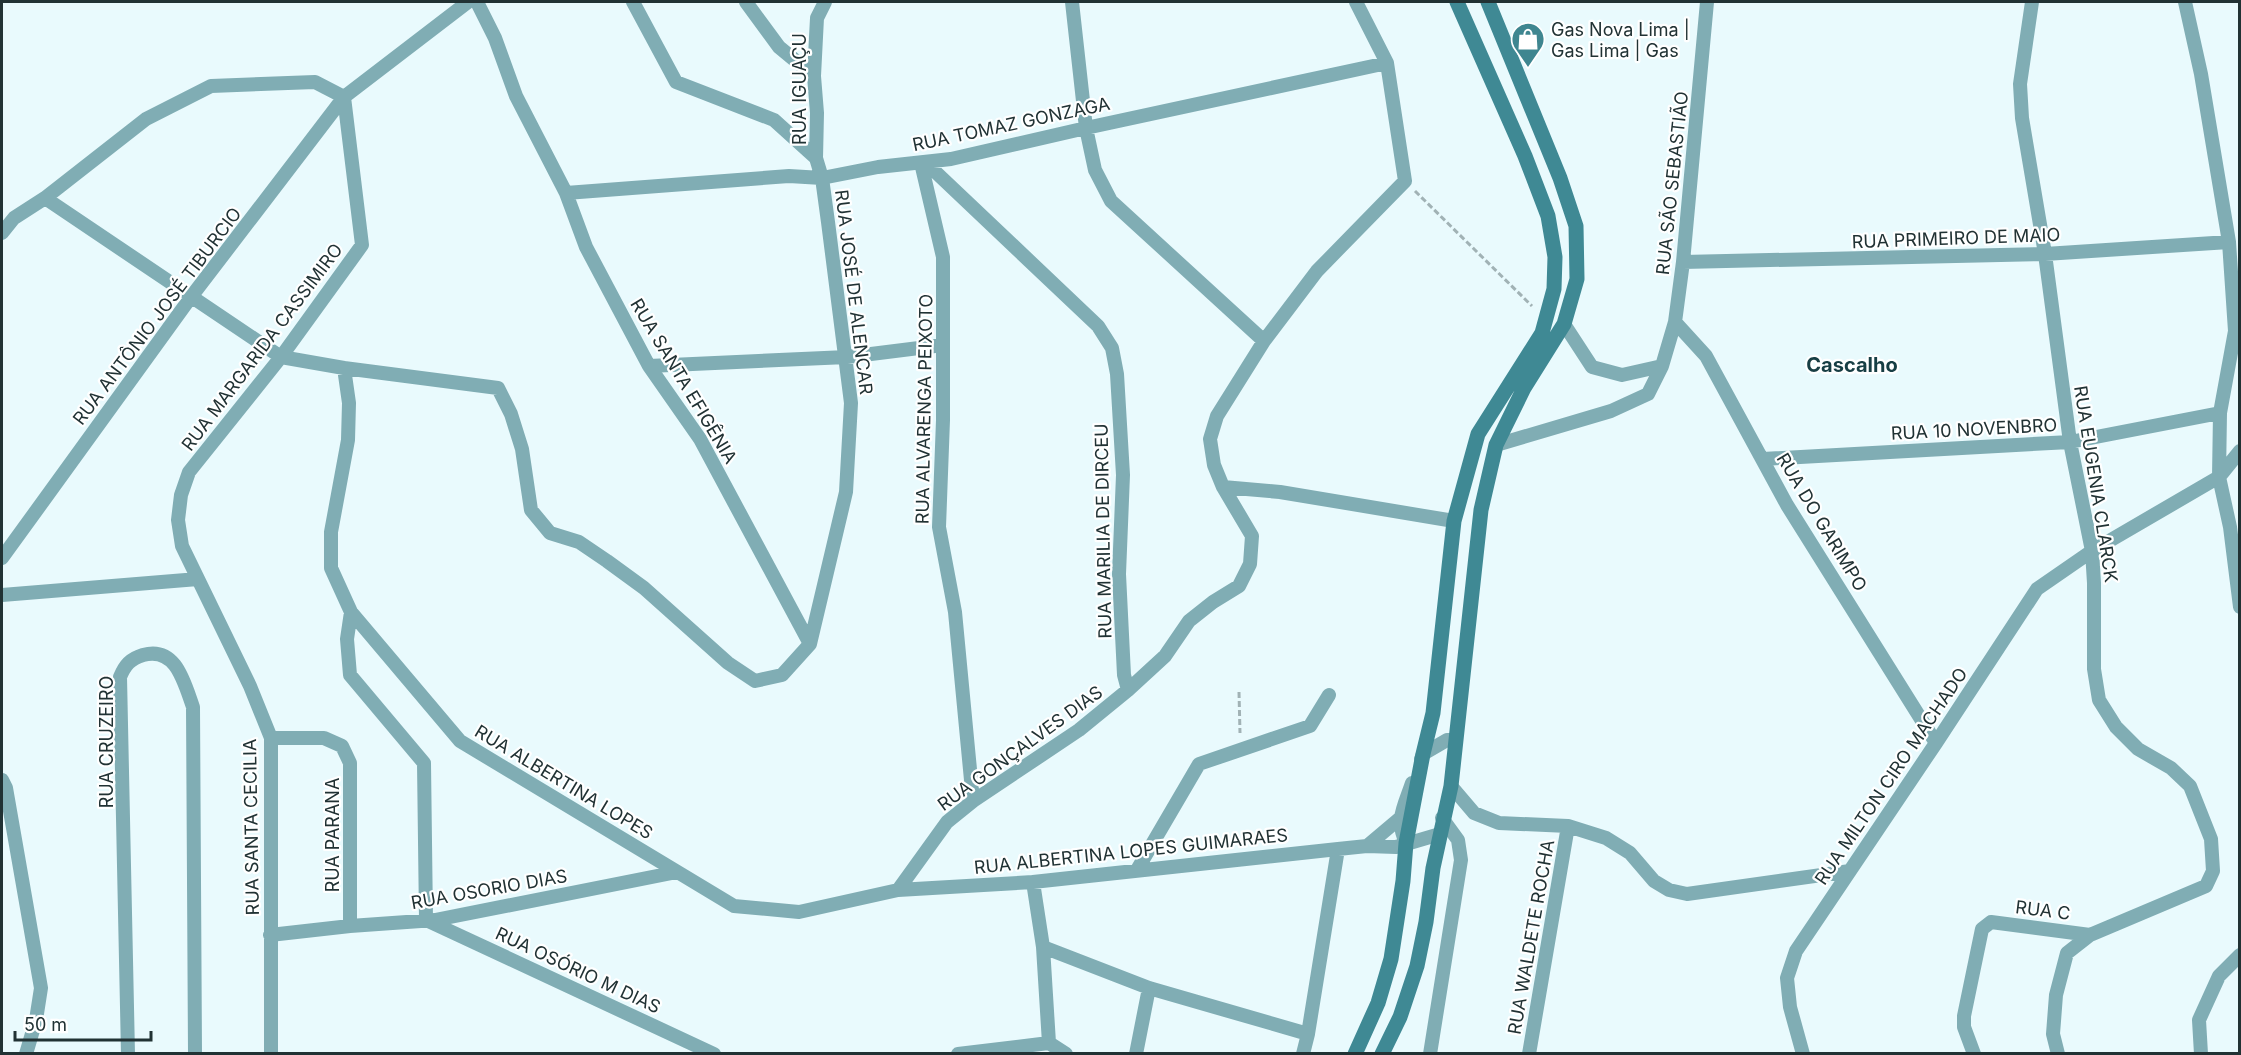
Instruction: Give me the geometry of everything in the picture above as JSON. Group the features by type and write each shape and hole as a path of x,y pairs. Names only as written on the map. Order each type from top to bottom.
{"main road":[{"path":"1355,1053 1378,1003 1390,959 1407,843 1433,713 1454,521 1478,434 1542,333 1554,289 1555,257 1548,216 1525,156 1457,2"},
{"path":"1382,1053 1400,1017 1417,966 1442,818 1451,786 1481,510 1496,445 1524,388 1564,324 1578,279 1576,225 1560,178 1488,2"}],"street":[{"name":"RUA ANTÔNIO JOSÉ TIBURCIO","path":"2,558 191,297 344,97 468,2"},
{"name":"RUA SANTA EFIGÊNIA","path":"477,2 495,38 516,96 566,193 586,247 649,366 700,439 810,644"},
{"path":"633,2 676,82 774,120 816,158"},
{"path":"746,2 779,47 814,76"},
{"name":"RUA IGUAÇU","path":"822,178 816,158 817,113 814,76 818,18 825,2"},
{"path":"1072,2 1086,128 1095,170 1111,201 1264,341"},
{"path":"1356,2 1388,63 1405,181"},
{"name":"RUA SÃO SEBASTIÃO","path":"1496,445 1611,411 1648,394 1662,366 1675,322 1683,262 1707,2"},
{"name":"RUA EUGENIA CLARCK","path":"2032,2 2020,84 2022,118 2045,254 2070,442 2092,551 2094,669 2099,700 2116,727 2138,749 2171,768 2190,786 2211,840 2213,871 2206,886 2090,934 2067,953 2056,994 2053,1034 2058,1053"},
{"path":"2186,2 2201,74 2229,242 2235,331 2220,413 2219,477 2230,527 2240,607"},
{"name":"RUA TOMAZ GONZAGA","path":"566,193 789,176 822,178 878,167 951,159 1388,63"},
{"path":"2,233 14,218 45,198 146,119 211,86 315,82 344,97"},
{"name":"RUA MARGARIDA CASSIMIRO","path":"182,546 179,512 181,495 189,472 281,357 362,245 344,97"},
{"name":"RUA ALVARENGA PEIXOTO","path":"923,162 943,257 943,420 939,527 956,612 973,801"},
{"name":"RUA MARILIA DE DIRCEU","path":"923,162 1098,326 1112,348 1117,374 1123,475 1119,574 1124,675 1128,690"},
{"name":"RUA JOSÉ DE ALENCAR","path":"344,368 498,388 512,414 522,449 531,510 550,533 579,542 607,561 644,588 728,663 756,681 782,675 810,644 846,492 851,403 847,357 822,178"},
{"name":"RUA GONÇALVES DIAS","path":"898,890 947,822 973,801 1079,730 1165,656 1189,621 1213,602 1239,586 1250,564 1252,536 1223,487 1214,465 1210,439 1217,416 1264,341 1317,271 1405,181"},
{"path":"45,198 281,357 344,368"},
{"name":"RUA PRIMEIRO DE MAIO","path":"1683,262 2045,254 2229,242"},
{"name":"RUA DO GARIMPO","path":"1675,322 1706,356 1787,505 1936,743"},
{"path":"1564,324 1592,367 1622,375 1662,366"},
{"path":"649,366 847,357 943,345"},
{"name":"RUA ALBERTINA LOPES","path":"344,368 348,403 348,440 331,532 331,568 351,612 460,741 734,906 799,912 898,890"},
{"name":"RUA 10 NOVENBRO","path":"1763,459 2070,442 2220,413"},
{"path":"2219,477 2240,451"},
{"name":"RUA MILTON CIRO MACHADO","path":"1803,1053 1790,1007 1787,978 1796,951 2037,589 2092,551 2219,477"},
{"path":"1223,487 1280,492 1454,521"},
{"name":"RUA SANTA CECILIA","path":"182,546 250,686 271,738 271,1053"},
{"path":"2,595 198,579"},
{"path":"351,612 346,639 350,675 424,763 426,920"},
{"name":"RUA CRUZEIRO","path":"128,1053 120,677 124,666 133,658 152,653 168,657 181,675 193,707 195,1053"},
{"path":"1137,870 1199,764 1310,726 1329,695"},
{"name":"RUA PARANA","path":"271,738 324,738 342,746 350,763 350,926"},
{"path":"1407,843 1401,832 1399,819 1423,754 1447,740 1456,740"},
{"path":"2,780 6,788 15,835 41,988 36,1020 26,1053"},
{"path":"1451,786 1474,813 1499,823 1568,826 1606,838 1630,853 1654,881 1670,890 1687,894 1850,871"},
{"path":"1430,1053 1461,860 1458,840 1442,818"},
{"path":"1367,846 1399,819"},
{"name":"RUA WALDETE ROCHA","path":"1529,1053 1568,826"},
{"name":"RUA ALBERTINA LOPES GUIMARAES","path":"898,890 1033,882 1367,846 1396,847 1440,834"},
{"path":"1303,1053 1338,849"},
{"name":"RUA OSORIO DIAS","path":"270,935 435,920 677,872"},
{"path":"1033,882 1043,947 1049,1043"},
{"name":"RUA OSÓRIO M DIAS","path":"426,920 714,1053"},
{"name":"RUA C","path":"1974,1053 1964,1027 1964,1016 1982,929 1991,922 2090,934"},
{"path":"1043,947 1149,988 1308,1034"},
{"path":"2201,1053 2199,1020 2219,976 2240,955"},
{"path":"1136,1053 1149,988"},
{"path":"958,1053 1049,1043 1066,1053"}],"path":[{"path":"1405,181 1546,319"},
{"path":"1239,692 1240,750"}],"place":[{"name":"Gas Nova Lima | Gas Lima | Gas","path":"1528,68"}],"district":[{"name":"Cascalho","path":"1852,365"}]}
